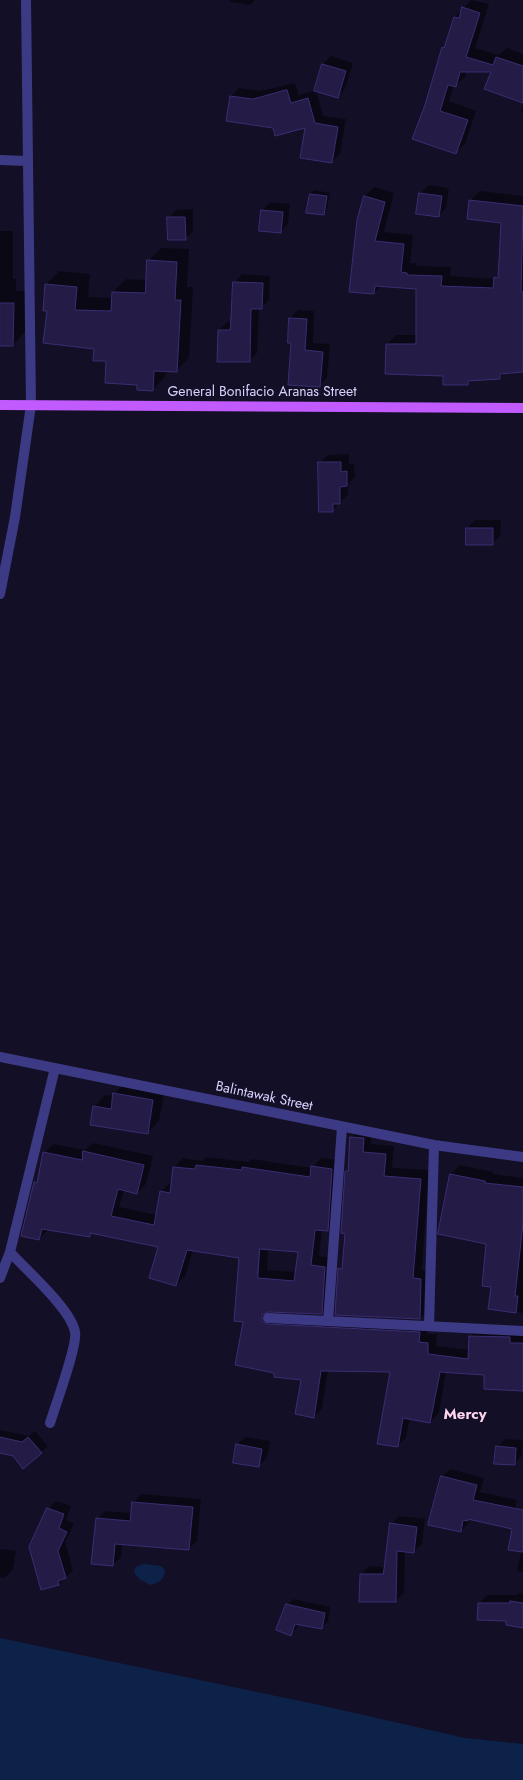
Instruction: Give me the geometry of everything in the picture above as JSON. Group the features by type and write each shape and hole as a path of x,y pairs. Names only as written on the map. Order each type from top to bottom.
{"main road":[{"name":"General Bonifacio Aranas Street","path":"0,405 523,408"}],"street":[{"path":"0,594 15,517 31,405 26,0"},
{"path":"0,160 28,161"},
{"name":"Balintawak Street","path":"0,1057 434,1146 523,1157"},
{"path":"0,1278 10,1252 55,1068"},
{"path":"328,1321 342,1127"},
{"path":"430,1326 434,1146"},
{"path":"10,1252 63,1309 71,1321 76,1333 50,1423"},
{"path":"268,1318 523,1331"}],"water":[{"path":"143,1564 161,1566 165,1570 163,1578 159,1582 151,1585 141,1580 134,1571 136,1567"},
{"path":"0,1638 319,1705 465,1738 523,1744 523,1780 0,1780"}],"building":[{"path":"462,7 480,13 466,57 493,65 496,57 523,66 523,103 484,89 491,72 460,72 456,87 448,85 440,111 468,120 456,154 412,139 425,105 442,47 444,48 454,17 459,18"},
{"path":"322,64 346,71 338,98 314,91"},
{"path":"287,90 291,103 308,98 315,123 338,127 332,163 300,158 305,128 275,136 273,128 226,121 230,96 253,99"},
{"path":"419,193 442,196 439,217 416,214"},
{"path":"310,194 327,196 324,215 306,213"},
{"path":"364,196 385,202 375,241 404,244 401,272 407,273 407,275 442,276 441,286 493,288 494,277 498,278 501,223 467,219 469,200 523,206 521,292 523,292 523,372 500,374 500,379 468,381 468,385 443,385 443,376 385,374 386,344 416,344 416,289 375,286 374,294 349,292 357,220"},
{"path":"261,210 283,212 281,233 259,231"},
{"path":"167,217 185,217 186,240 168,240"},
{"path":"147,260 177,262 175,300 181,300 177,372 154,371 153,391 137,390 137,385 105,383 106,361 93,361 94,349 43,343 47,311 43,311 45,284 77,287 75,310 111,311 112,292 145,293"},
{"path":"233,282 263,283 262,309 251,309 250,362 217,362 218,330 230,330"},
{"path":"0,303 14,303 13,346 0,346"},
{"path":"289,318 307,319 305,350 323,352 320,387 288,385 291,343 288,343"},
{"path":"318,462 341,462 341,472 347,471 347,486 340,487 340,504 333,504 333,512 319,512"},
{"path":"466,528 493,528 493,545 466,545"},
{"path":"113,1093 153,1100 148,1134 90,1125 93,1106 111,1109"},
{"path":"350,1137 364,1138 363,1152 386,1154 384,1176 421,1179 413,1278 421,1279 420,1319 335,1315 338,1268 342,1269 345,1234 341,1233 345,1171 348,1171"},
{"path":"83,1151 144,1165 137,1194 118,1189 111,1216 154,1225 160,1191 170,1193 173,1167 195,1169 196,1165 242,1170 242,1167 310,1177 311,1166 332,1169 328,1231 315,1230 311,1265 325,1267 322,1314 268,1312 262,1315 262,1321 268,1324 420,1332 419,1342 428,1343 428,1354 468,1359 469,1336 510,1337 510,1343 523,1343 523,1391 484,1389 484,1375 440,1372 430,1423 403,1418 398,1447 377,1444 390,1372 321,1371 314,1418 295,1414 301,1380 274,1377 274,1373 235,1365 243,1322 234,1321 239,1258 187,1250 176,1286 149,1278 158,1247 90,1233 90,1237 42,1229 39,1240 21,1236 34,1182 37,1183 43,1152 82,1160","holes":["260,1249 298,1252 294,1281 258,1278"]},
{"path":"450,1174 485,1181 485,1183 523,1187 523,1223 515,1296 518,1296 516,1313 488,1309 491,1287 482,1286 486,1244 438,1234"},
{"path":"0,1437 22,1442 28,1437 42,1453 23,1469 13,1456 0,1453"},
{"path":"236,1444 262,1449 259,1467 233,1463"},
{"path":"496,1446 516,1448 515,1465 494,1464"},
{"path":"441,1476 477,1485 473,1500 523,1510 523,1552 508,1550 512,1529 468,1519 468,1521 463,1520 461,1532 428,1525"},
{"path":"132,1502 193,1507 189,1550 115,1544 113,1566 91,1564 96,1518 130,1521"},
{"path":"47,1508 64,1514 59,1528 67,1532 58,1551 66,1578 58,1581 59,1585 41,1590 29,1547"},
{"path":"390,1523 417,1527 414,1553 397,1551 396,1602 359,1602 360,1574 383,1574"},
{"path":"510,1601 523,1603 523,1628 506,1625 506,1621 477,1620 478,1603 510,1603"},
{"path":"286,1604 325,1613 322,1629 295,1624 291,1636 276,1630"}],"district":[{"name":"Mercy","path":"465,1415"}]}
